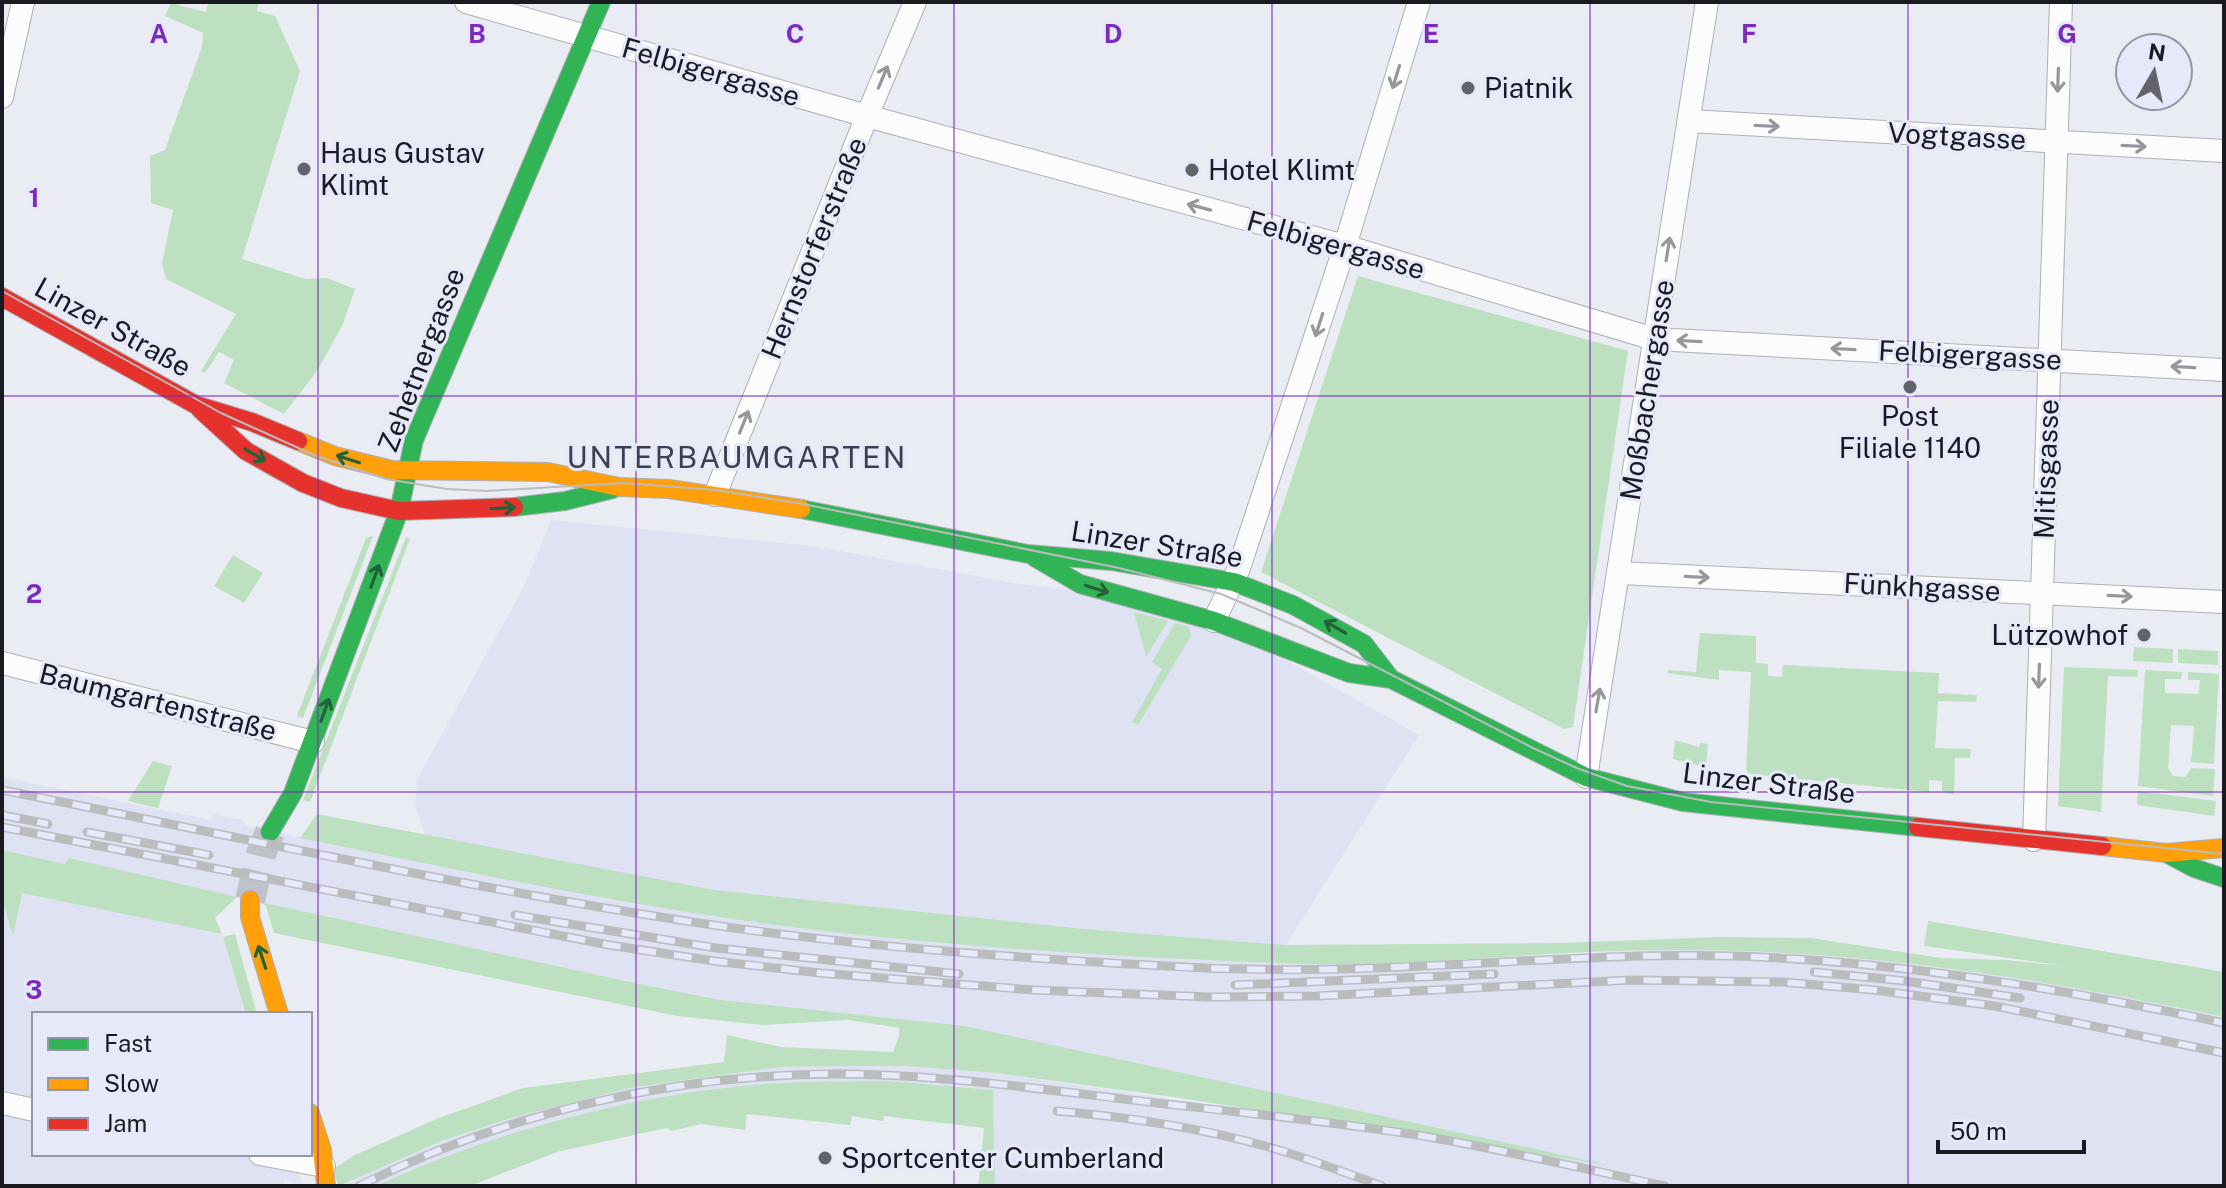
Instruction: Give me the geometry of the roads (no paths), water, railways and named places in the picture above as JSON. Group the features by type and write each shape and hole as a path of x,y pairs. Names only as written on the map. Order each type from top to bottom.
{"main road":[{"name":"Zehetnergasse","path":"270,832 293,793 399,511 414,440 601,2"},
{"name":"Linzer Straße","path":"2,297 196,405 252,422 368,466 408,470 548,472 619,487 715,495 808,510 1028,554 1111,561 1234,582 1293,605 1364,644 1391,679"},
{"name":"Linzer Straße","path":"196,405 246,451 303,483 341,498 399,511 529,507 619,487"},
{"name":"Linzer Straße","path":"1028,554 1080,584 1214,621 1349,673 1391,679 1586,777 1611,786 1683,802 2034,840 2166,853 2224,848"},
{"name":"Linzer Straße","path":"2166,853 2194,868 2224,878"},
{"path":"250,900 250,917 278,1012"},
{"path":"312,1119 325,1176"}],"street":[{"path":"2,97 23,2"},
{"name":"Felbigergasse","path":"466,2 867,116 1345,246 1654,339 2224,370"},
{"name":"Hernstorferstraße","path":"715,495 915,2"},
{"path":"1214,621 1234,582 1345,246 1419,2"},
{"name":"Moßbachergasse","path":"1586,777 1707,2"},
{"name":"Mitisgasse","path":"2034,840 2061,2"},
{"name":"Vogtgasse","path":"1689,121 2224,151"},
{"name":"Fünkhgasse","path":"1619,573 2224,602"},
{"name":"Baumgartenstraße","path":"2,663 313,742"},
{"path":"2,1103 32,1110"},
{"path":"266,1156 325,1176"}],"tunnel":[{"path":"250,900 261,854 270,832"}],"tram line":[{"path":"2,291 221,413 314,455 386,479 447,489 486,491 623,483 716,490 803,504 1119,568 1221,594 1301,628 1533,748 1627,786 1711,802 2224,854"}],"railway":[{"path":"2,790 524,894 699,923 867,944 1036,958 1260,970 1643,956 1795,959 1980,979 2224,1023"},
{"path":"2,815 48,824"},
{"path":"2,827 609,945 820,973 1033,990 1210,997 1317,996 1631,980 1783,982 1995,1006 2224,1053"},
{"path":"87,832 209,855"},
{"path":"515,915 716,948 959,974"},
{"path":"1814,972 1905,981 2020,998"},
{"path":"1235,985 1494,974"},
{"path":"359,1186 474,1137 595,1102 657,1089 720,1081 782,1075 844,1074 1001,1084 1357,1126 1484,1147 1665,1186"},
{"path":"1057,1111 1214,1133 1295,1155 1382,1186"}],"place":[{"name":"Piatnik","path":"1468,88"},
{"name":"Haus Gustav Klimt","path":"304,169"},
{"name":"Hotel Klimt","path":"1192,170"},
{"name":"Post Filiale 1140","path":"1910,387"},
{"name":"Lützowhof","path":"2144,635"},
{"name":"Sportcenter Cumberland","path":"825,1158"}],"district":[{"name":"UNTERBAUMGARTEN","path":"737,458"}]}
